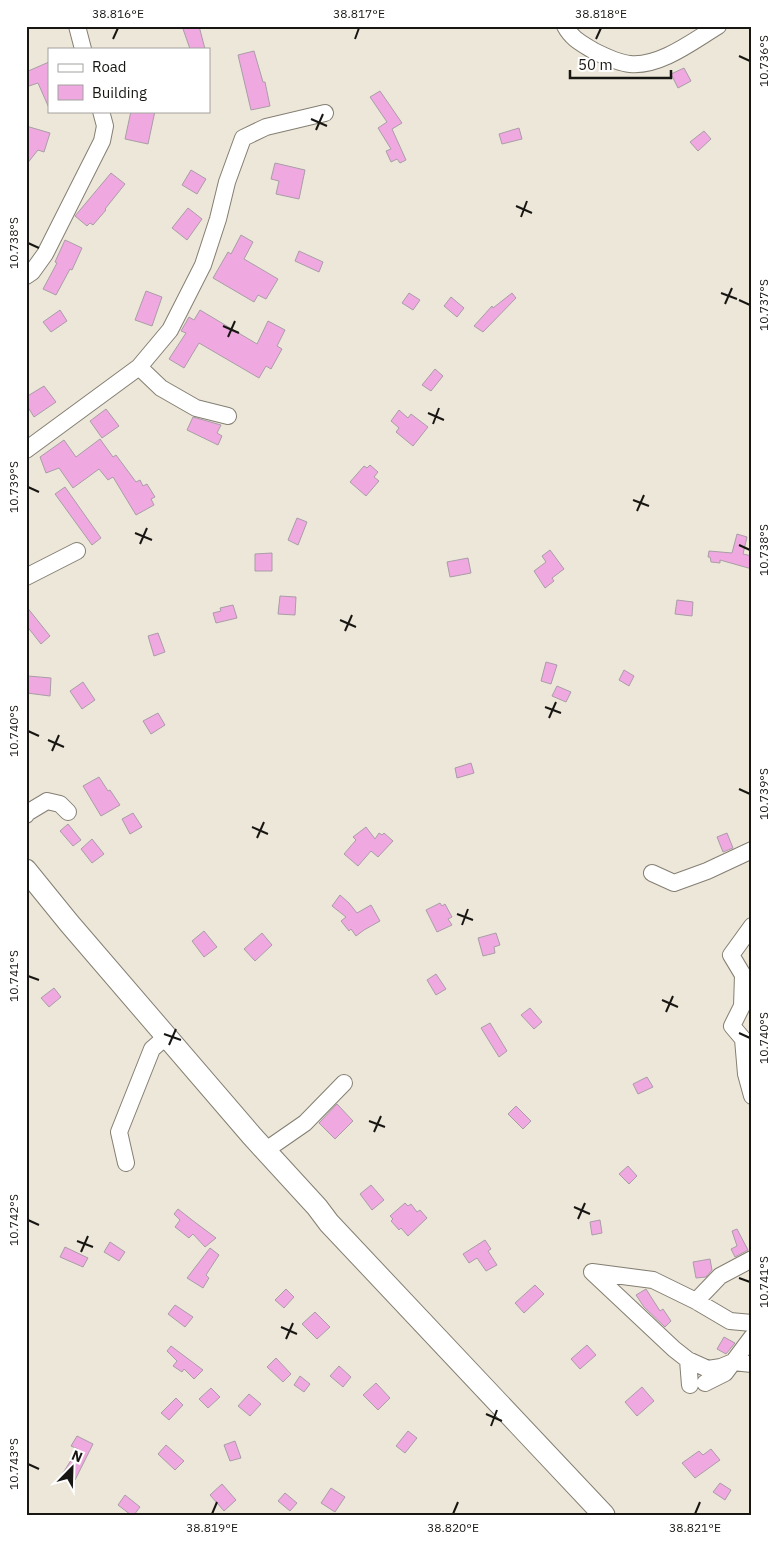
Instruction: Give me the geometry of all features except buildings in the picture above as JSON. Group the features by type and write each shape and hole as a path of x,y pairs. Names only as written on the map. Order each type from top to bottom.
{"main road":[{"path":"26,870 69,923 329,1223 604,1515"}],"street":[{"path":"77,26 83,48"},
{"path":"565,26 570,36 599,54 629,64 657,61 718,26"},
{"path":"26,276 32,272 45,254 102,141 105,126 101,112"},
{"path":"26,450 139,367 170,330 203,265 218,219 227,182 243,138 266,127 325,112"},
{"path":"139,367 161,388 196,408 228,416"},
{"path":"26,577 76,551"},
{"path":"26,815 47,801 60,804 68,812"},
{"path":"652,872 674,883 707,871 752,850"},
{"path":"752,926 731,955 746,971 743,975 742,1006 732,1026 743,1039 746,1074 752,1096"},
{"path":"126,1163 119,1132 152,1049 167,1036"},
{"path":"266,1150 305,1123 344,1083"},
{"path":"696,1301 720,1276 752,1258"},
{"path":"752,1323 730,1321 696,1301 653,1280 592,1272 688,1360 708,1369 722,1367 733,1362 752,1364"},
{"path":"688,1360 698,1384 725,1373 752,1337"}]}
